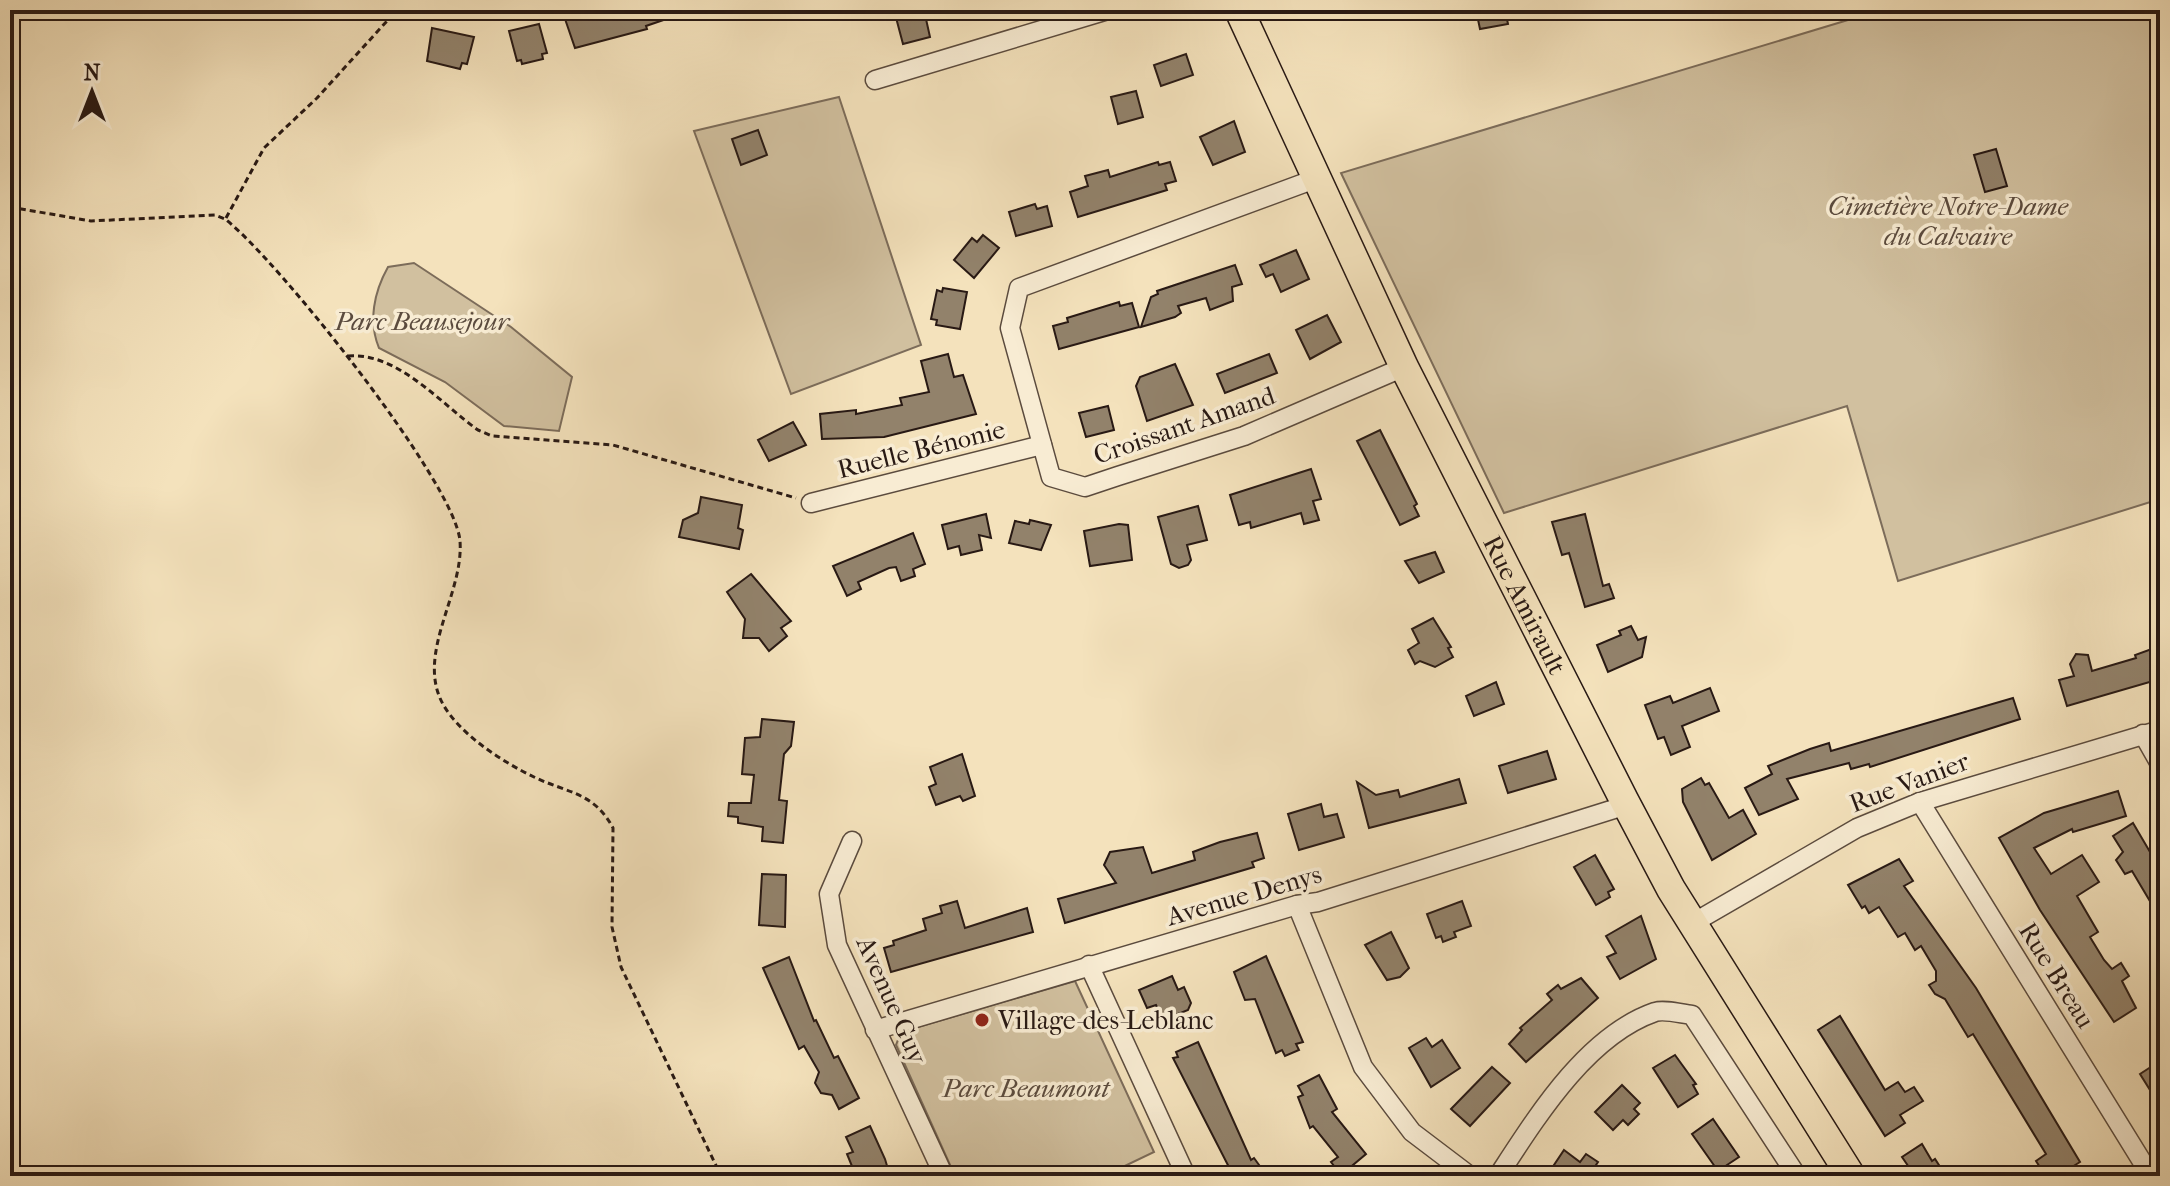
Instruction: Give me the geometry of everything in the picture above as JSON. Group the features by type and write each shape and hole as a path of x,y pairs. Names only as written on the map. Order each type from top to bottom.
{"main road":[{"name":"Rue Amirault","path":"1239,10 1404,367 1627,805 1693,923 1851,1176"}],"street":[{"path":"875,80 1108,10"},
{"name":"Croissant Amand","path":"1315,179 1019,288 1010,328 1051,477 1085,487 1244,436 1404,367"},
{"name":"Ruelle Bénonie","path":"811,503 1042,445"},
{"path":"2151,732 2160,764"},
{"name":"Rue Vanier","path":"1693,923 1857,828 1920,802 2151,732"},
{"name":"Rue Breau","path":"1920,802 2151,1176"},
{"name":"Avenue Denys","path":"875,1030 1089,965 1297,905 1318,902 1627,805"},
{"name":"Avenue Guy","path":"852,841 829,894 837,945 944,1176"},
{"path":"1297,905 1363,1067 1412,1132 1470,1176"},
{"path":"1089,965 1186,1176"},
{"path":"1498,1176 1551,1095 1613,1035 1658,1011 1692,1015 1797,1176"}],"path":[{"path":"225,219 264,148 317,98 397,10"},
{"path":"10,207 91,221 215,215 225,219 277,271 346,357 436,480 459,536 458,577 435,655 437,692 460,726 505,760 534,777 595,803 606,814 613,828 612,927 621,967 721,1176"},
{"path":"346,357 369,357 390,365 478,430 492,436 613,445 811,503"}],"green space":[{"name":"Cimetière Notre-Dame du Calvaire","path":"1881,10 2160,10 2160,499 1898,581 1847,406 1504,513 1341,173"},
{"path":"839,97 921,345 791,394 694,131"},
{"name":"Parc Beausejour","path":"414,263 511,327 572,377 559,431 504,426 445,382 379,348 373,317 383,277 388,267"},
{"name":"Parc Beaumont","path":"1075,981 1154,1152 1104,1176 955,1176 896,1045 901,1032"}],"building":[{"path":"587,10 684,10 684,13 646,26 647,29 575,48 564,16"},
{"path":"894,10 924,10 930,37 903,44"},
{"path":"1476,10 1505,10 1508,24 1480,29"},
{"path":"539,24 547,53 542,54 543,59 522,64 521,60 517,61 509,31"},
{"path":"432,28 474,37 467,64 462,63 460,69 427,61"},
{"path":"1186,54 1193,75 1161,86 1154,65"},
{"path":"1136,91 1143,117 1118,124 1111,97"},
{"path":"1234,121 1245,152 1213,165 1200,137"},
{"path":"758,130 767,155 741,165 732,139"},
{"path":"1996,149 2007,186 1985,192 1974,155"},
{"path":"1158,162 1159,165 1170,162 1176,181 1165,184 1167,190 1078,217 1070,192 1088,186 1085,176 1108,170 1110,177"},
{"path":"1035,204 1037,209 1047,206 1052,226 1016,236 1009,212"},
{"path":"983,235 999,248 974,278 954,260 972,238 977,242"},
{"path":"1296,250 1309,279 1281,292 1273,274 1266,277 1260,265"},
{"path":"1235,265 1242,284 1232,287 1233,301 1210,310 1206,298 1178,306 1181,313 1175,317 1141,327 1151,297 1158,294 1157,291"},
{"path":"943,288 967,292 960,329 936,325 937,320 931,319 937,290 942,292"},
{"path":"1119,302 1120,306 1132,303 1139,327 1059,349 1053,326 1068,322 1067,318"},
{"path":"1327,315 1341,342 1310,359 1296,330"},
{"path":"948,354 954,377 963,375 976,414 884,437 822,439 820,414 856,410 856,414 902,405 900,398 929,392 921,361"},
{"path":"1269,354 1277,373 1225,393 1217,374"},
{"path":"1175,364 1193,405 1147,421 1136,386 1140,377"},
{"path":"1108,406 1114,430 1086,437 1079,413"},
{"path":"793,422 806,445 769,461 758,440"},
{"path":"1380,430 1417,504 1414,506 1419,516 1400,525 1357,441"},
{"path":"1311,469 1321,499 1313,501 1319,520 1304,524 1301,513 1251,528 1250,522 1239,525 1230,495"},
{"path":"701,497 742,505 738,528 743,530 739,549 679,537 683,520 698,513"},
{"path":"1198,506 1207,540 1187,545 1191,560 1188,565 1179,568 1171,564 1158,517"},
{"path":"986,514 991,538 979,535 982,550 961,555 959,546 948,549 942,525"},
{"path":"1585,514 1603,586 1609,584 1614,598 1585,607 1569,553 1562,555 1552,522"},
{"path":"1030,520 1051,525 1041,550 1009,543 1015,521 1029,524"},
{"path":"1128,525 1132,560 1090,566 1084,531"},
{"path":"913,533 925,564 913,569 915,576 901,581 896,567 889,568 858,582 861,589 847,596 833,566"},
{"path":"1435,552 1444,572 1419,583 1405,561"},
{"path":"751,574 791,621 781,628 787,636 769,651 759,638 743,638 745,619 727,592"},
{"path":"1433,618 1451,647 1448,648 1453,657 1435,667 1420,661 1415,664 1408,650 1419,643 1412,629"},
{"path":"1631,626 1638,640 1646,637 1642,657 1608,672 1597,645 1621,635 1619,631"},
{"path":"2160,646 2160,679 2067,706 2059,680 2074,676 2070,664 2076,654 2088,655 2092,671 2136,658 2135,655"},
{"path":"1496,682 1504,704 1474,716 1466,696"},
{"path":"1710,688 1719,711 1682,726 1690,747 1671,755 1664,737 1658,739 1645,705 1670,696 1673,703"},
{"path":"2013,698 2020,719 1870,767 1869,764 1851,769 1849,763 1787,779 1798,799 1759,815 1745,788 1772,774 1768,766 1810,749 1829,743 1831,751"},
{"path":"762,719 794,722 791,746 784,754 779,800 787,801 783,843 762,841 763,827 738,823 738,817 728,816 729,803 751,803 754,775 742,774 745,738 760,737"},
{"path":"1547,751 1556,779 1508,793 1499,766"},
{"path":"962,754 975,796 963,801 960,796 936,805 929,787 936,784 930,767"},
{"path":"1701,778 1705,785 1709,783 1729,818 1743,810 1756,834 1712,860 1683,802 1682,789"},
{"path":"1459,779 1466,803 1369,828 1357,782 1376,795 1398,790 1400,797"},
{"path":"2118,791 2126,816 2073,832 2072,829 2034,848 2051,874 2082,855 2099,882 2077,896 2098,932 2090,937 2104,960 2112,969 2121,963 2129,976 2122,981 2136,1008 2114,1022 2040,910 1999,838 2044,813"},
{"path":"1321,804 1324,817 1337,814 1344,837 1299,850 1288,814"},
{"path":"2133,823 2160,869 2160,918 2132,871 2125,874 2116,860 2123,852 2113,836"},
{"path":"1257,833 1264,858 1252,862 1254,867 1065,923 1058,899 1116,883 1104,865 1110,852 1143,847 1152,873 1195,860 1193,852"},
{"path":"1595,855 1614,889 1608,892 1610,897 1596,905 1574,867"},
{"path":"1899,859 1913,881 1904,886 1976,988 2080,1162 2059,1175 2051,1167 2043,1172 2036,1161 2046,1154 1973,1034 1968,1037 1945,999 1935,994 1929,985 1936,981 1936,971 1921,946 1915,950 1905,933 1898,937 1879,907 1869,913 1865,906 1862,908 1848,885"},
{"path":"762,874 786,875 785,927 759,925"},
{"path":"957,901 965,928 1027,908 1033,932 891,972 884,948 894,945 893,941 926,930 923,919 942,913 940,906"},
{"path":"1462,901 1471,926 1454,932 1456,937 1443,942 1441,936 1436,938 1427,914"},
{"path":"1641,916 1656,959 1620,979 1607,957 1616,953 1606,936"},
{"path":"1391,932 1409,968 1400,977 1387,980 1365,945"},
{"path":"1266,956 1303,1042 1296,1044 1299,1050 1285,1056 1282,1050 1276,1053 1255,999 1245,1000 1234,972"},
{"path":"789,957 814,1021 834,1058 838,1056 859,1098 839,1109 832,1095 821,1093 815,1083 819,1072 804,1046 799,1049 763,968"},
{"path":"1172,976 1178,990 1184,987 1191,1003 1188,1010 1163,1020 1156,1005 1147,1008 1139,990"},
{"path":"1581,978 1598,998 1526,1062 1509,1044 1522,1030 1520,1028 1552,1000 1547,994 1558,985 1561,989"},
{"path":"1840,1016 1885,1090 1898,1082 1905,1092 1914,1087 1923,1101 1900,1115 1905,1123 1885,1136 1818,1030"},
{"path":"1426,1038 1432,1047 1442,1040 1460,1068 1431,1087 1409,1048"},
{"path":"1198,1042 1251,1160 1254,1158 1267,1176 1228,1176 1232,1173 1173,1058 1178,1057 1176,1052"},
{"path":"1675,1055 1696,1084 1693,1085 1698,1094 1678,1107 1653,1068"},
{"path":"2160,1061 2160,1106 2140,1074"},
{"path":"1492,1067 1510,1083 1470,1126 1451,1109"},
{"path":"1319,1075 1337,1109 1332,1112 1366,1154 1341,1175 1331,1162 1338,1157 1313,1126 1310,1128 1298,1097 1303,1095 1298,1086"},
{"path":"1622,1085 1640,1103 1634,1109 1639,1114 1628,1125 1623,1120 1613,1130 1595,1112"},
{"path":"1713,1119 1739,1157 1718,1171 1692,1134"},
{"path":"870,1126 890,1176 856,1176 847,1154 853,1152 846,1137"},
{"path":"1922,1144 1946,1176 1907,1176 1913,1173 1902,1157"},
{"path":"1564,1150 1580,1162 1586,1154 1598,1162 1592,1171 1600,1176 1558,1176 1550,1171"}],"place":[{"name":"Village-des-Leblanc","path":"982,1020"}]}
